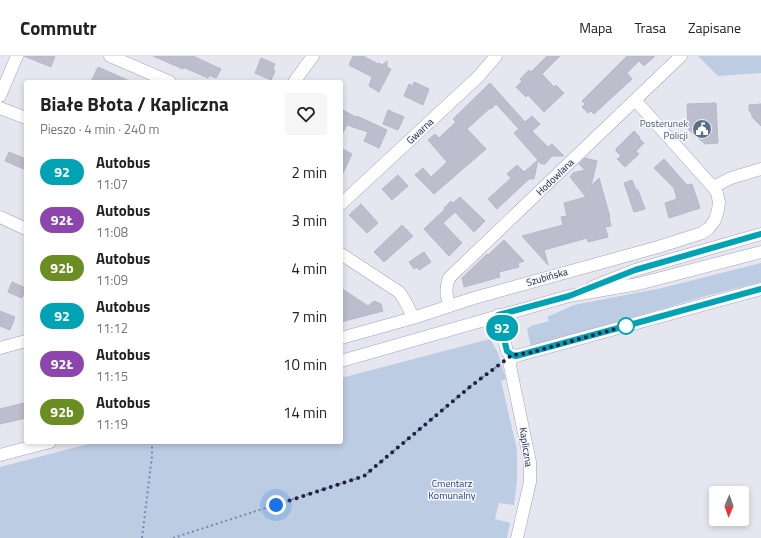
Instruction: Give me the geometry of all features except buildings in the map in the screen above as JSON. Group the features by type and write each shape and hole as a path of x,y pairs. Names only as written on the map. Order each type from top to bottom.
{"street":[{"path":"0,96 17,56"},
{"path":"110,56 165,80"},
{"path":"295,80 313,56"},
{"name":"Gwarna","path":"343,202 478,77 496,56"},
{"name":"Hodowlana","path":"450,306 446,296 446,287 449,278 681,56"},
{"path":"635,100 713,187 731,178 761,169"},
{"path":"0,108 24,117"},
{"name":"Szubińska","path":"343,337 412,318 474,298 658,247 702,233 709,228 715,220 718,210 719,202 717,193 713,187"},
{"path":"0,217 24,227"},
{"path":"569,296 635,270 761,234"},
{"path":"343,360 569,296 638,284 761,252"},
{"path":"343,255 399,292 407,304 412,318"},
{"path":"498,315 507,351 512,355 529,353 761,289"},
{"path":"0,348 24,342"},
{"name":"Kapliczna","path":"512,355 510,366 530,462 530,482 517,538"},
{"path":"0,455 42,444"}],"path":[{"path":"172,538 364,476 471,386 512,355"},
{"path":"142,538 152,456 152,444"}],"green space":[{"path":"698,56 761,56 761,73 718,76"},
{"path":"761,263 761,282 706,296 531,347 527,329 531,326 549,321 547,317 574,305 662,288"},
{"name":"Cmentarz Komunalny","path":"490,339 498,353 506,379 501,381 517,450 517,480 514,505 499,503 495,519 510,523 507,538 0,538 0,467 88,444 343,444 343,377"}],"bus line":[{"name":"92","path":"761,234 635,270 569,296 498,315 507,351 509,354 516,356 761,289"}],"place":[{"name":"Posterunek Policji","path":"702,129"}],"route":[{"path":"276,505 364,476 471,386 512,355 516,356 529,353 626,326"}]}
